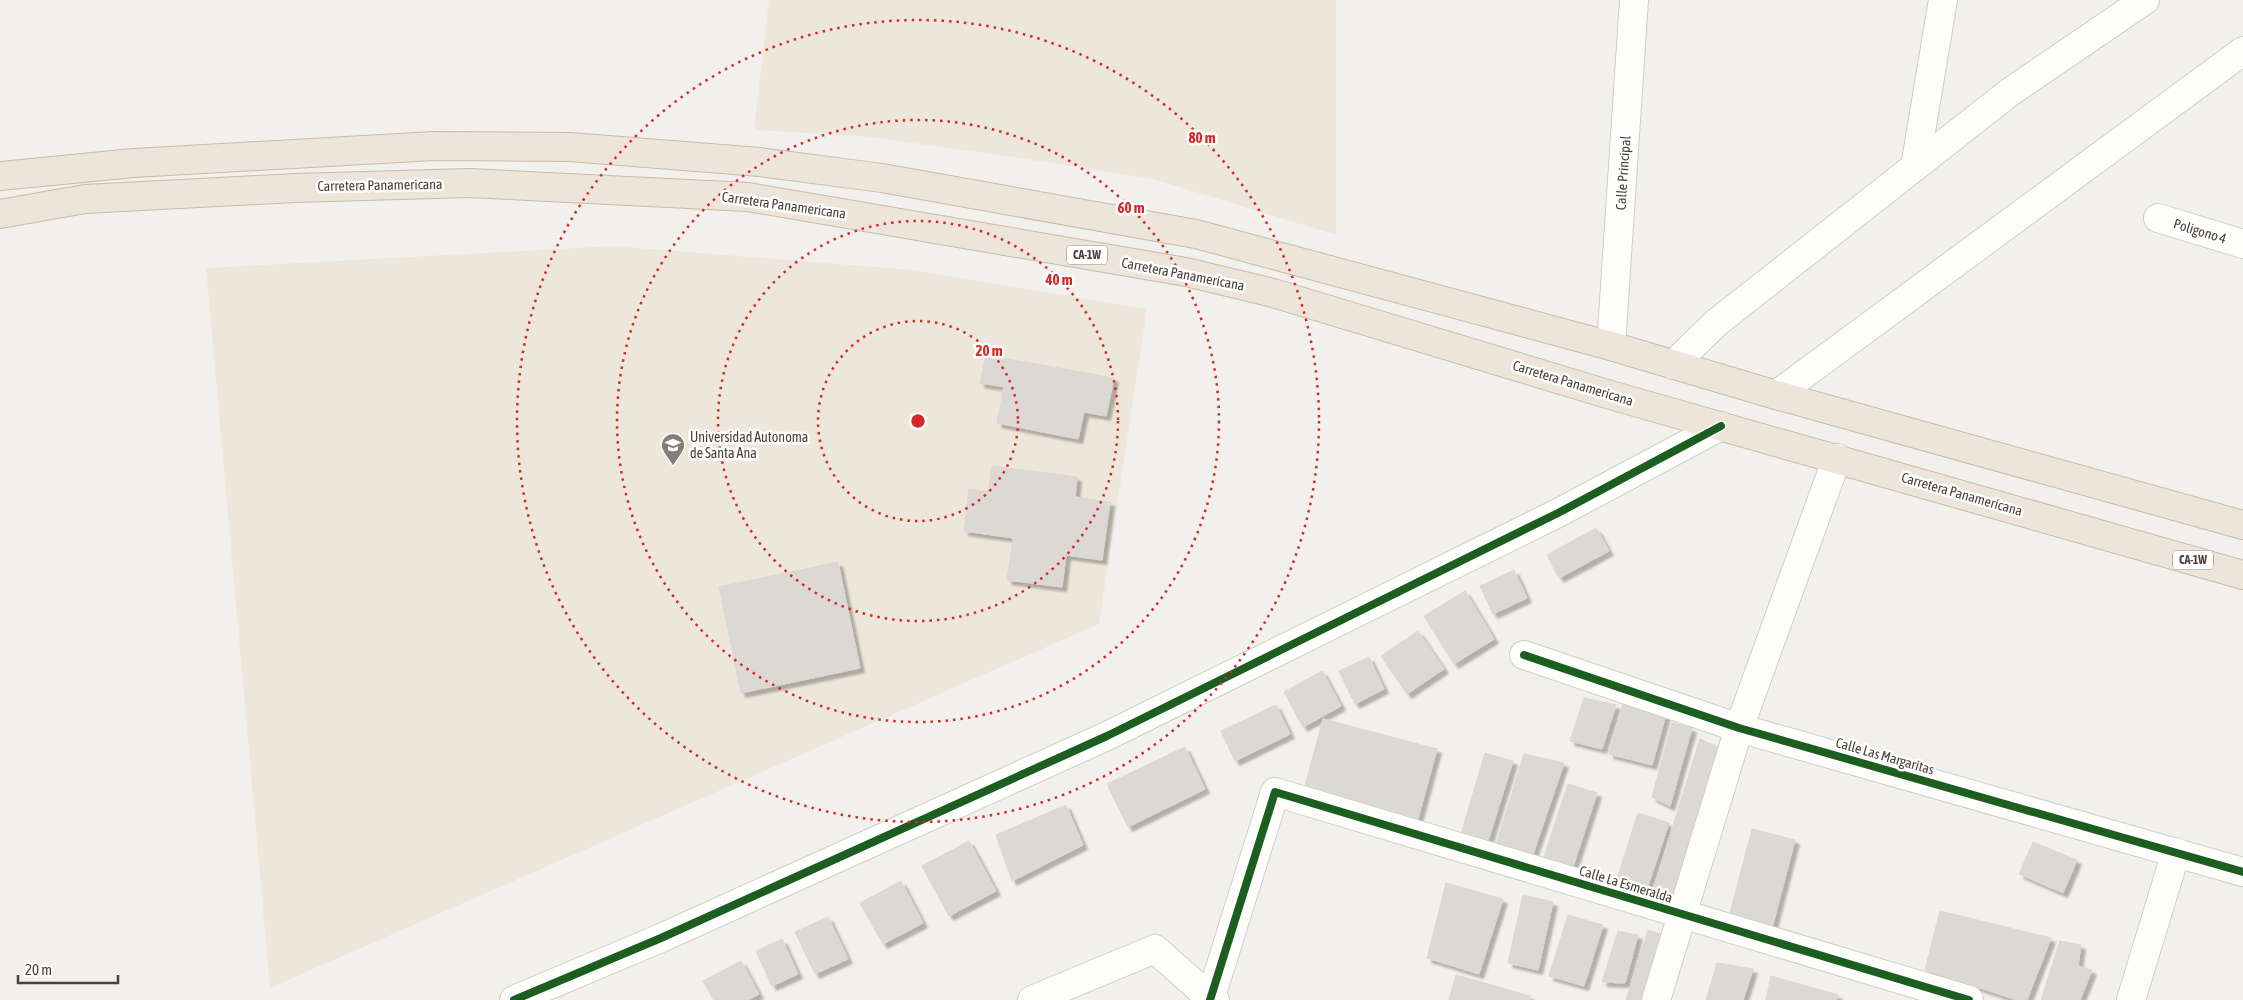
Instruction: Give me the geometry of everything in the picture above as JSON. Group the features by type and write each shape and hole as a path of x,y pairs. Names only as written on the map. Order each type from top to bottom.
{"highway":[{"path":"0,176 134,163 434,146 570,147 760,162 882,178 1196,234 1611,346 1776,395 2243,525"},
{"name":"Carretera Panamericana","path":"0,214 94,199 295,188 470,183 748,197 1186,272 1263,291 1721,426 2243,575"}],"street":[{"name":"Calle Principal","path":"1611,346 1634,0"},
{"path":"1915,167 1943,0"},
{"path":"1673,365 1716,323 2010,92 2145,0"},
{"path":"1776,395 2243,52"},
{"name":"Poligono 4","path":"2158,218 2243,244"},
{"path":"514,1000 661,938 1107,736 1558,513 1721,426"},
{"path":"1656,1000 1739,728 1837,458"},
{"name":"Calle Las Margaritas","path":"1524,655 1739,728 2243,872"},
{"name":"Calle La Esmeralda","path":"1212,999 1275,792 1969,1000"},
{"path":"2131,1000 2176,852"},
{"path":"1032,1000 1155,949 1212,999"}],"shaded area":[{"path":"769,0 1336,0 1336,235 1153,179 861,136 754,130"},
{"name":"Universidad Autonoma de Santa Ana","path":"612,246 914,270 1147,309 1099,624 270,988 206,268"}],"building":[{"path":"986,355 1114,378 1106,416 1084,412 1078,439 997,423 1004,387 980,383"},
{"path":"992,466 1077,477 1075,497 1110,502 1102,560 1066,555 1062,587 1007,580 1013,538 964,531 969,489 988,492"},
{"path":"1596,528 1609,551 1559,578 1547,555"},
{"path":"838,562 860,668 741,693 719,587"},
{"path":"1514,570 1527,598 1493,614 1480,586"},
{"path":"1465,591 1494,639 1454,664 1424,616"},
{"path":"1418,631 1444,669 1407,694 1381,656"},
{"path":"1369,657 1384,689 1355,704 1339,671"},
{"path":"1322,671 1341,706 1303,727 1284,692"},
{"path":"1584,698 1616,705 1602,749 1570,741"},
{"path":"1623,702 1666,714 1652,765 1609,754"},
{"path":"1276,705 1290,734 1235,761 1221,731"},
{"path":"1323,719 1437,749 1416,826 1302,797"},
{"path":"1672,723 1692,728 1670,806 1652,797"},
{"path":"1700,739 1724,750 1679,900 1653,890"},
{"path":"1185,747 1205,789 1128,827 1107,784"},
{"path":"1485,753 1513,761 1488,841 1461,834"},
{"path":"1524,754 1564,763 1532,857 1496,845"},
{"path":"1568,784 1597,793 1572,870 1543,860"},
{"path":"1066,805 1083,845 1012,881 996,835"},
{"path":"1638,813 1669,823 1647,889 1617,879"},
{"path":"1752,829 1795,840 1772,928 1729,917"},
{"path":"969,841 996,891 949,916 922,866"},
{"path":"2033,842 2077,860 2063,893 2019,874"},
{"path":"901,881 923,923 883,944 860,903"},
{"path":"1446,883 1503,899 1479,974 1427,958"},
{"path":"1523,895 1553,902 1538,970 1508,963"},
{"path":"1940,911 2051,938 2027,1000 2017,1000 1925,970"},
{"path":"1568,915 1603,925 1584,986 1549,976"},
{"path":"828,917 848,959 815,974 795,932"},
{"path":"1648,930 1666,936 1646,1000 1626,1000"},
{"path":"1618,931 1638,935 1625,983 1602,982"},
{"path":"782,939 798,974 772,986 756,951"},
{"path":"2060,941 2081,945 2078,966 2092,970 2080,1000 2041,1000"},
{"path":"741,961 759,994 748,1000 714,1000 703,981"},
{"path":"1717,963 1753,969 1743,1000 1706,1000"},
{"path":"1456,975 1530,996 1529,1000 1449,1000"},
{"path":"1771,976 1838,995 1836,1000 1766,1000"}],"cycle path":[{"path":"514,1000 661,938 1107,736 1558,513 1721,426"},
{"path":"1524,655 1739,728 2243,872"},
{"path":"1210,1000 1275,792 1969,1000"}],"place":[{"name":"Universidad Autonoma de Santa Ana","path":"673,466"}]}
